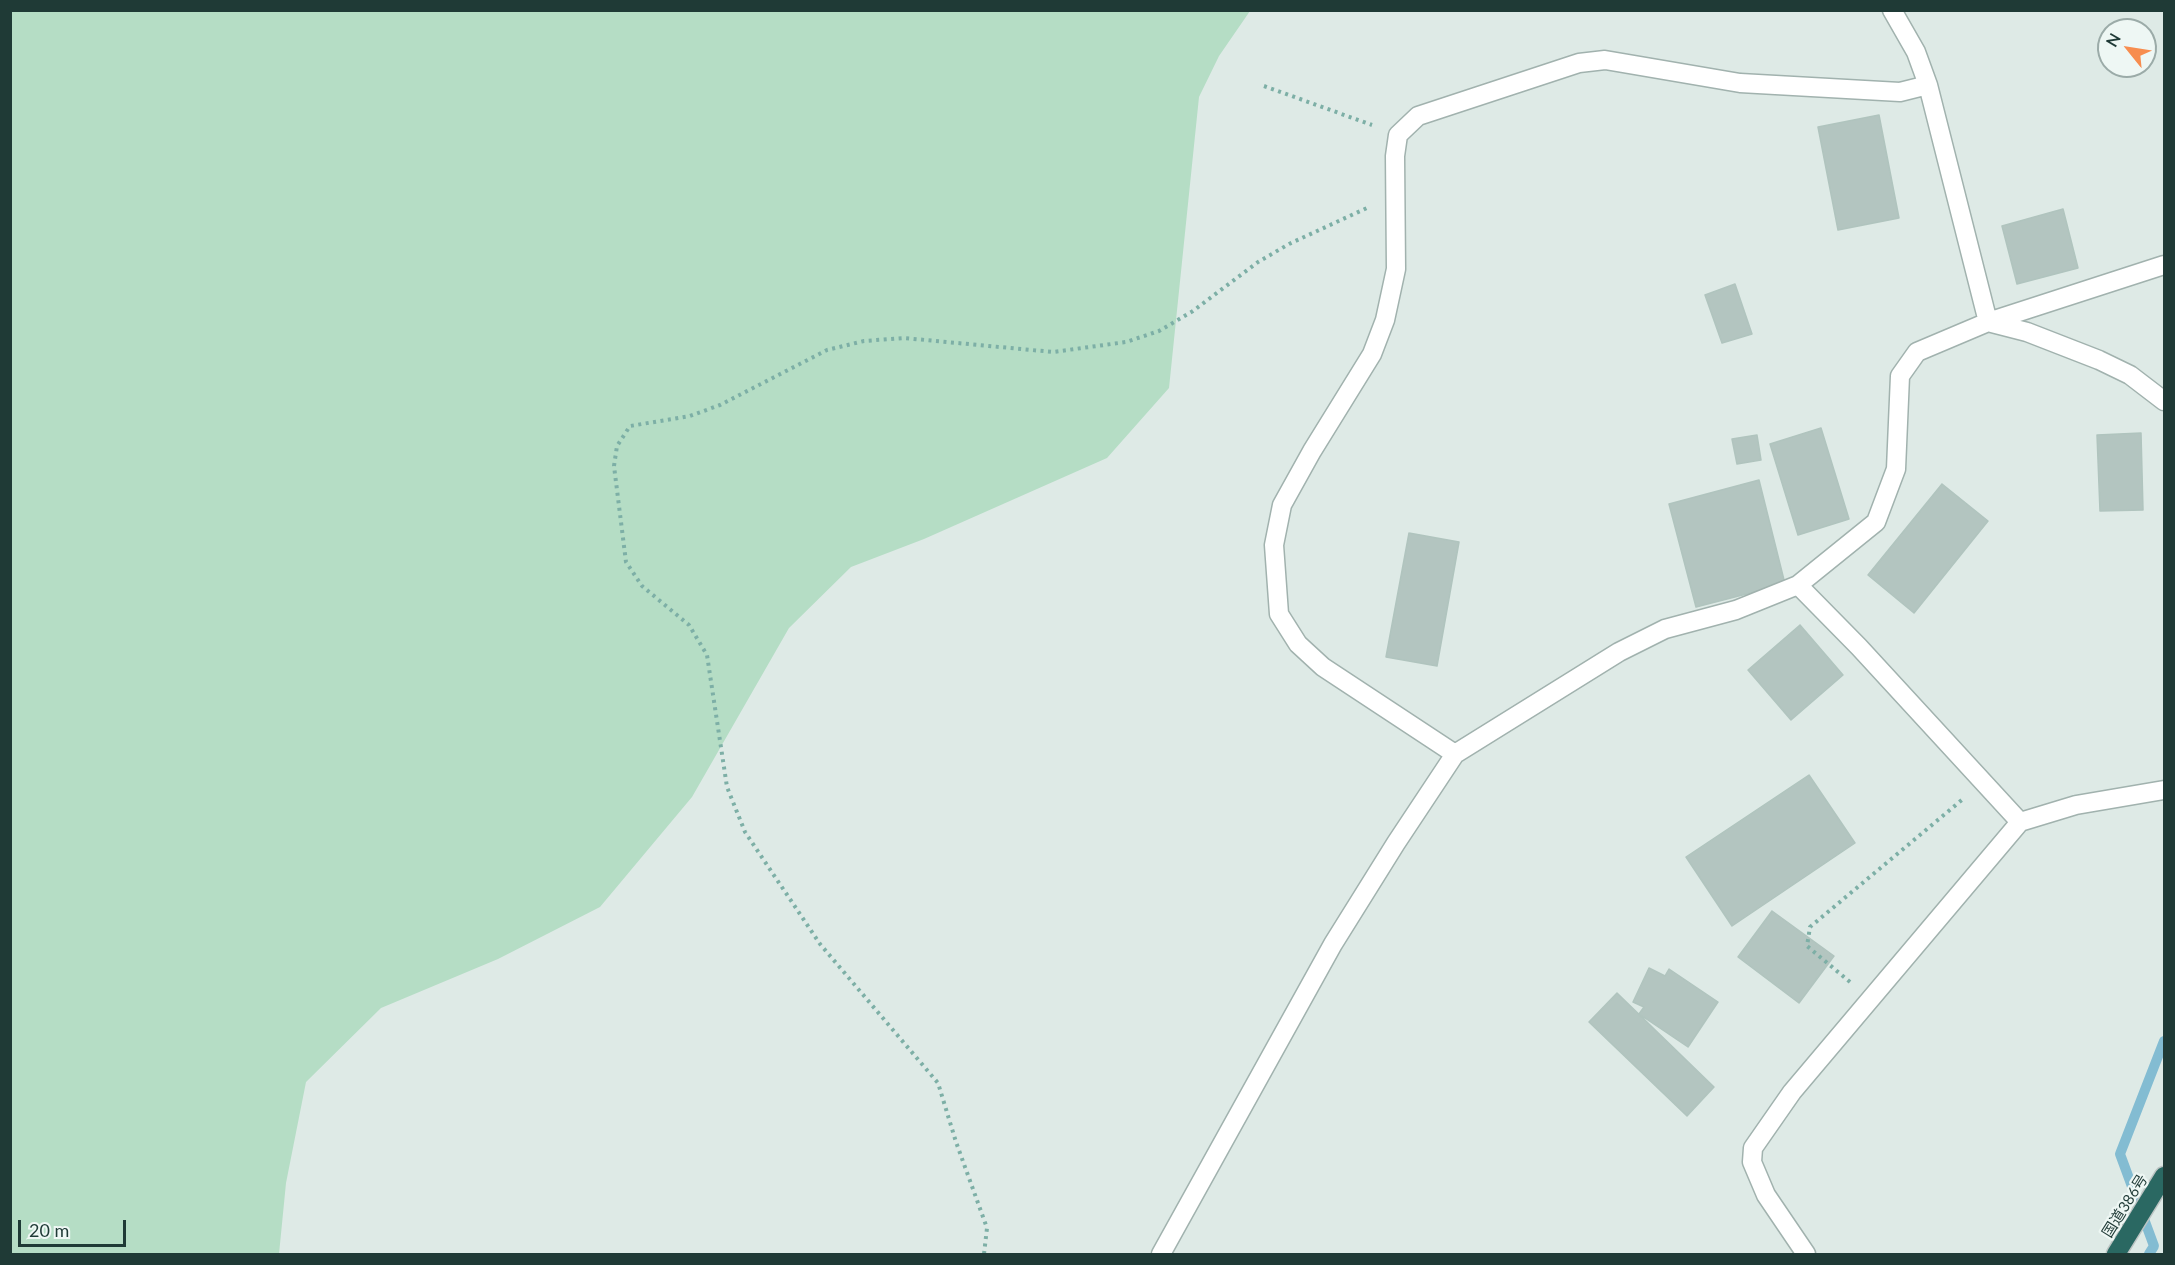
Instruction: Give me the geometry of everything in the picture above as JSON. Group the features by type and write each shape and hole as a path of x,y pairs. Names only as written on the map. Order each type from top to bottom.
{"highway":[{"name":"国道386号","path":"2116,1254 2164,1176"}],"street":[{"path":"1892,10 1916,52 1928,85 1988,322"},
{"path":"1455,754 1323,667 1298,644 1279,614 1274,545 1282,505 1312,451 1372,354 1385,320 1396,269 1395,156 1398,135 1418,116 1579,63 1605,60 1740,83 1900,92 1928,85"},
{"path":"1161,1254 1333,944 1455,754 1619,652 1665,628 1736,610 1798,585 1876,522 1896,469 1900,376 1917,352 1988,322 2164,265"},
{"path":"1988,322 2027,332 2099,360 2130,375 2164,401"},
{"path":"1798,585 1859,647 2020,822"},
{"path":"1806,1254 1766,1195 1752,1162 1753,1148 1792,1092 2020,822 2076,805 2164,790"}],"path":[{"path":"1264,86 1398,135"},
{"path":"984,1254 987,1228 956,1142 938,1083 820,944 745,832 727,787 707,655 689,625 642,586 626,562 614,466 617,446 630,426 690,416 720,405 827,351 864,341 904,338 1053,352 1126,342 1160,331 1193,310 1258,262 1278,250 1370,207 1396,188"},
{"path":"1872,1000 1807,946 1810,927 1983,782"}],"green space":[{"path":"10,11 1250,11 1219,56 1199,97 1169,388 1107,458 924,539 851,567 789,628 692,797 600,907 498,959 381,1008 306,1082 286,1183 279,1254 11,1254"}],"building":[{"path":"1879,115 1899,218 1838,230 1818,127"},
{"path":"2063,209 2078,268 2017,284 2002,226"},
{"path":"1735,284 1752,334 1722,343 1705,295"},
{"path":"1821,428 1849,519 1798,535 1770,444"},
{"path":"2141,433 2143,510 2100,511 2097,435"},
{"path":"1757,435 1761,460 1737,464 1732,439"},
{"path":"1759,480 1785,584 1696,607 1669,504"},
{"path":"1942,484 1988,521 1914,613 1868,575"},
{"path":"1409,533 1459,542 1437,666 1386,657"},
{"path":"1800,625 1843,675 1791,720 1748,670"},
{"path":"1809,775 1855,843 1732,926 1686,857"},
{"path":"1772,911 1834,956 1799,1003 1738,957"},
{"path":"1649,968 1665,976 1669,969 1718,1002 1688,1047 1639,1014 1644,1007 1633,1002"},
{"path":"1617,993 1714,1087 1687,1116 1589,1022"}],"waterway":[{"path":"2149,1254 2154,1246 2120,1154 2164,1041"}]}
